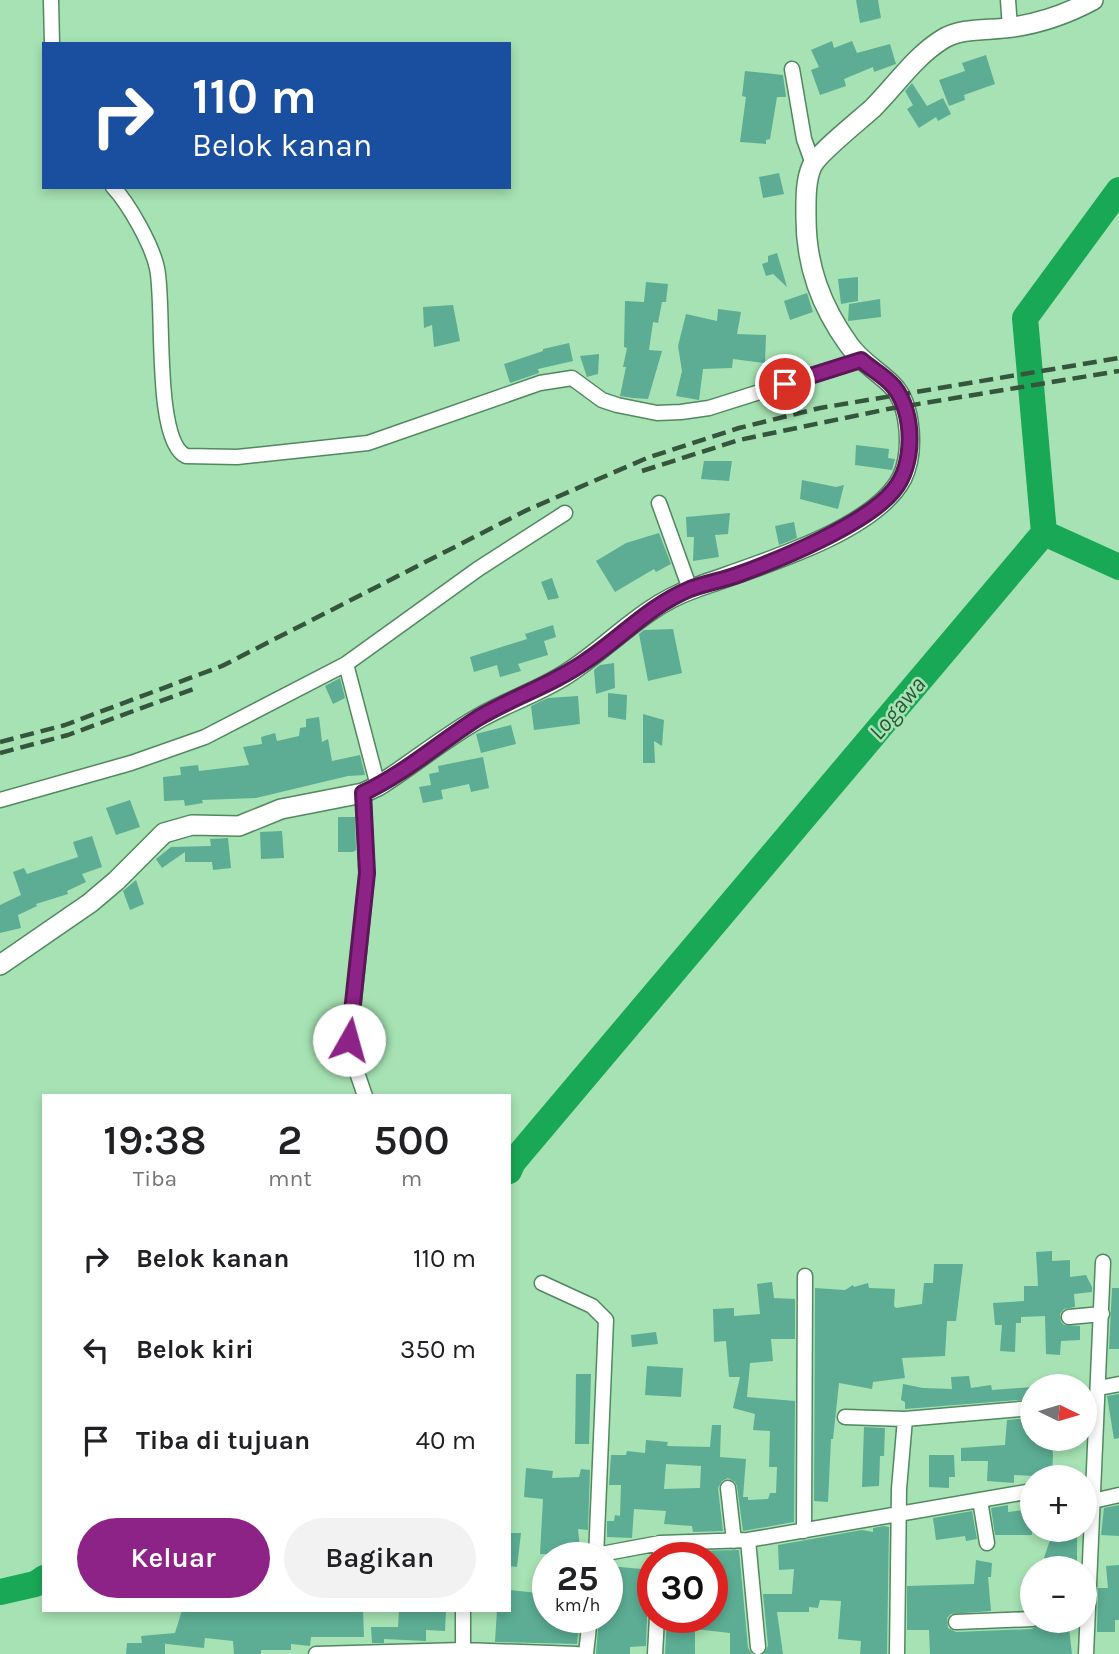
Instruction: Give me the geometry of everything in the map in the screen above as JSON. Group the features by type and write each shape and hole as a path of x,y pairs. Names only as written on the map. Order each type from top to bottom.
{"street":[{"path":"51,0 52,42"},
{"path":"813,164 935,44 1009,13 1046,20 1093,0"},
{"path":"0,965 81,910 116,881 164,833 192,825 239,826 281,809 370,789 482,716 561,678 588,660 652,608 690,589 741,573 844,528 879,505 894,491 907,463 910,435 907,418 895,387 861,360 831,317 811,272 807,251 806,204 813,164 804,139 792,69"},
{"path":"114,189 136,221 156,266 163,391 174,444 186,456 237,457 368,443 540,383 568,377 580,382 602,400 617,405 657,413 690,411 709,408 861,360"},
{"path":"659,503 690,589"},
{"path":"0,800 120,766 205,737 346,664 478,569 565,513"},
{"path":"346,664 370,789 367,873 349,1049 364,1094"},
{"path":"1096,1374 1102,1314 1103,1262"},
{"path":"804,1531 805,1276"},
{"path":"542,1283 592,1306 606,1320 597,1542"},
{"path":"1069,1317 1102,1314"},
{"path":"1097,1396 1119,1384"},
{"path":"845,1417 905,1419 1020,1409"},
{"path":"897,1654 899,1489 905,1419"},
{"path":"728,1488 741,1540 758,1647"},
{"path":"725,1542 1020,1493"},
{"path":"1097,1500 1119,1495"},
{"path":"980,1500 987,1543"},
{"path":"463,1612 463,1650"},
{"path":"956,1622 1020,1619"},
{"path":"586,1654 588,1633"},
{"path":"655,1654 656,1633"},
{"path":"1086,1633 1086,1654"},
{"path":"316,1654 463,1650 577,1654"}],"building":[{"path":"856,0 878,0 881,18 860,23"},
{"path":"832,41 834,48 852,41 857,53 890,44 896,64 874,72 873,67 844,79 846,86 820,95 811,70 819,67 811,50"},
{"path":"986,55 995,84 964,95 965,100 949,106 939,80 965,71 962,63"},
{"path":"745,71 783,75 786,97 777,97 770,139 766,140 766,144 740,142 746,97 742,96"},
{"path":"912,83 927,106 943,98 951,114 938,121 936,117 919,128 907,109 913,105 905,91"},
{"path":"779,173 784,194 763,198 759,177"},
{"path":"777,253 787,287 773,274 766,276 762,264 768,262 768,256"},
{"path":"858,277 858,301 841,304 838,279"},
{"path":"646,282 668,284 666,302 662,302 658,323 653,322 649,350 662,351 648,399 620,396 627,348 624,347 625,301 644,302"},
{"path":"807,293 813,312 790,320 784,301"},
{"path":"880,299 881,317 848,321 849,304"},
{"path":"453,305 460,341 434,347 432,325 424,328 423,307"},
{"path":"718,309 741,312 737,334 766,335 765,363 733,359 732,368 703,369 699,400 676,396 682,371 678,346 686,314 717,321"},
{"path":"569,343 573,361 538,369 539,373 510,383 504,364 543,349"},
{"path":"599,354 598,374 587,377 580,356"},
{"path":"856,445 889,449 888,458 895,459 892,470 855,465"},
{"path":"704,461 732,461 729,481 701,479"},
{"path":"802,480 836,487 844,485 838,509 800,499"},
{"path":"730,513 728,534 715,535 719,557 693,561 694,537 687,537 686,517"},
{"path":"794,522 797,538 779,545 775,526"},
{"path":"659,533 671,564 656,572 654,569 615,592 596,561 626,543"},
{"path":"552,578 559,598 548,600 541,582"},
{"path":"553,625 556,637 544,641 548,655 518,664 521,671 500,677 497,665 474,672 470,657 527,639 525,634"},
{"path":"673,629 682,673 648,681 639,634 644,630"},
{"path":"614,663 615,688 596,694 594,670 600,665"},
{"path":"340,678 345,698 333,704 325,686"},
{"path":"608,693 627,695 626,720 608,717"},
{"path":"578,696 580,724 534,730 531,706 548,698"},
{"path":"643,714 664,720 662,746 654,741 655,763 643,763"},
{"path":"319,717 322,742 328,739 332,761 360,755 365,775 348,776 256,798 202,800 203,803 185,806 184,800 164,801 163,777 181,775 180,767 198,765 199,771 249,765 243,747 262,744 261,737 275,733 277,741 299,736 300,728 306,727 306,719"},
{"path":"511,725 516,744 481,753 476,734"},
{"path":"483,757 489,788 471,792 469,784 441,790 443,799 423,803 419,787 431,785 429,774 439,772 438,766"},
{"path":"130,800 140,827 116,835 106,808"},
{"path":"338,817 355,817 356,850 353,852 338,852"},
{"path":"282,831 284,858 261,859 260,832"},
{"path":"92,836 102,867 82,874 86,882 67,891 68,894 36,904 37,906 18,915 21,928 0,933 0,905 21,895 13,872 24,868 27,874 78,857 73,842"},
{"path":"228,838 231,868 213,870 212,862 185,862 185,852 162,868 156,859 171,847 211,846 210,839"},
{"path":"136,880 144,904 130,910 123,891"},
{"path":"1052,1251 1052,1261 1070,1260 1070,1277 1086,1275 1092,1287 1092,1292 1074,1294 1075,1307 1064,1309 1060,1314 1064,1325 1080,1326 1080,1340 1061,1341 1060,1355 1046,1354 1045,1316 1021,1317 1021,1323 1016,1323 1015,1352 1000,1351 1002,1325 995,1325 993,1303 1024,1301 1024,1286 1038,1286 1036,1252"},
{"path":"934,1264 963,1264 956,1321 947,1321 945,1356 902,1358 905,1378 873,1382 872,1389 839,1383 831,1439 828,1502 814,1501 815,1288 845,1290 853,1285 854,1287 868,1283 869,1288 895,1289 896,1308 922,1304 924,1283 933,1283"},
{"path":"772,1282 774,1298 795,1299 795,1339 771,1339 773,1361 750,1363 747,1397 795,1401 794,1522 743,1531 737,1486 728,1478 722,1481 718,1488 723,1531 693,1532 692,1526 664,1524 666,1511 634,1509 632,1538 607,1537 607,1521 614,1521 615,1515 620,1516 621,1485 609,1485 611,1455 626,1455 627,1451 645,1453 646,1440 668,1442 667,1446 710,1447 712,1425 721,1425 720,1457 746,1459 743,1497 748,1497 748,1500 768,1499 770,1493 776,1493 777,1467 769,1467 770,1431 753,1430 755,1414 733,1408 740,1377 729,1377 726,1341 714,1342 713,1309 734,1308 734,1316 760,1314 757,1284","holes":["666,1464 701,1466 700,1488 664,1489"]},
{"path":"1112,1288 1119,1288 1119,1349 1109,1349"},
{"path":"656,1332 658,1344 632,1347 631,1335"},
{"path":"647,1366 683,1368 681,1397 645,1395"},
{"path":"576,1374 591,1374 589,1444 575,1444"},
{"path":"969,1376 971,1388 991,1385 992,1390 1020,1388 1020,1400 905,1409 905,1402 901,1400 903,1384 952,1389 951,1377"},
{"path":"1119,1394 1119,1438 1114,1439 1107,1396"},
{"path":"1020,1419 1020,1451 1052,1451 1053,1465 1020,1465 1020,1475 1014,1475 1014,1483 987,1481 988,1461 961,1461 961,1448 1005,1445 1007,1420"},
{"path":"864,1427 885,1428 879,1486 862,1487"},
{"path":"929,1455 954,1455 955,1477 949,1477 949,1488 929,1487"},
{"path":"526,1468 553,1471 552,1478 579,1477 581,1469 590,1470 588,1530 578,1529 579,1542 541,1542 543,1499 524,1497"},
{"path":"1008,1505 1008,1512 1020,1510 1020,1535 995,1535 991,1508"},
{"path":"1119,1505 1119,1536 1101,1535 1104,1508"},
{"path":"972,1511 977,1539 966,1541 965,1536 936,1540 933,1518"},
{"path":"889,1527 887,1654 860,1654 861,1641 838,1639 841,1601 820,1600 818,1608 809,1607 809,1612 777,1612 783,1654 764,1654 768,1646 763,1594 792,1594 794,1569 779,1570 778,1545 862,1530 873,1532 873,1528"},
{"path":"511,1533 521,1533 517,1567 511,1566"},
{"path":"1049,1542 1077,1542 1077,1556 1045,1556"},
{"path":"728,1550 739,1550 748,1648 752,1654 730,1654"},
{"path":"976,1560 992,1563 991,1577 988,1577 991,1611 951,1614 947,1618 948,1628 956,1632 1020,1629 1020,1633 1070,1633 1072,1654 930,1654 929,1630 907,1630 907,1586 974,1584"},
{"path":"1119,1565 1119,1620 1115,1620 1115,1632 1097,1632 1098,1588 1108,1588 1106,1566"},
{"path":"623,1567 637,1569 637,1633 646,1633 646,1646 630,1647 630,1654 596,1654 598,1633 623,1633"},
{"path":"511,1590 532,1592 532,1633 578,1633 577,1644 495,1642 497,1612 511,1612"},
{"path":"181,1612 363,1612 364,1637 311,1637 310,1646 291,1644 291,1650 261,1650 261,1654 234,1654 233,1641 205,1638 204,1648 158,1643 165,1644 165,1654 126,1654 127,1643 142,1643 141,1636 175,1633"},
{"path":"399,1612 446,1612 445,1631 426,1630 426,1641 384,1639 384,1643 372,1643 371,1627 398,1627"},
{"path":"666,1633 695,1633 695,1654 665,1654"}],"waterway":[{"name":"Logawa","path":"511,1166 1044,533 1025,318 1119,190"},
{"path":"1044,533 1119,567"},
{"name":"Logawa","path":"0,1592 35,1584 42,1579"}],"railway":[{"path":"0,742 65,725 222,666 527,510 647,458 739,428 820,408 1119,358"},
{"path":"642,471 739,440 888,409 1119,371"},
{"path":"0,753 68,735 196,688"}],"route":[{"path":"349,1040 367,873 363,793 392,777 482,716 561,678 662,602 690,589 741,573 844,528 879,505 894,491 903,476 910,447 907,418 895,387 861,360 785,384"}]}
